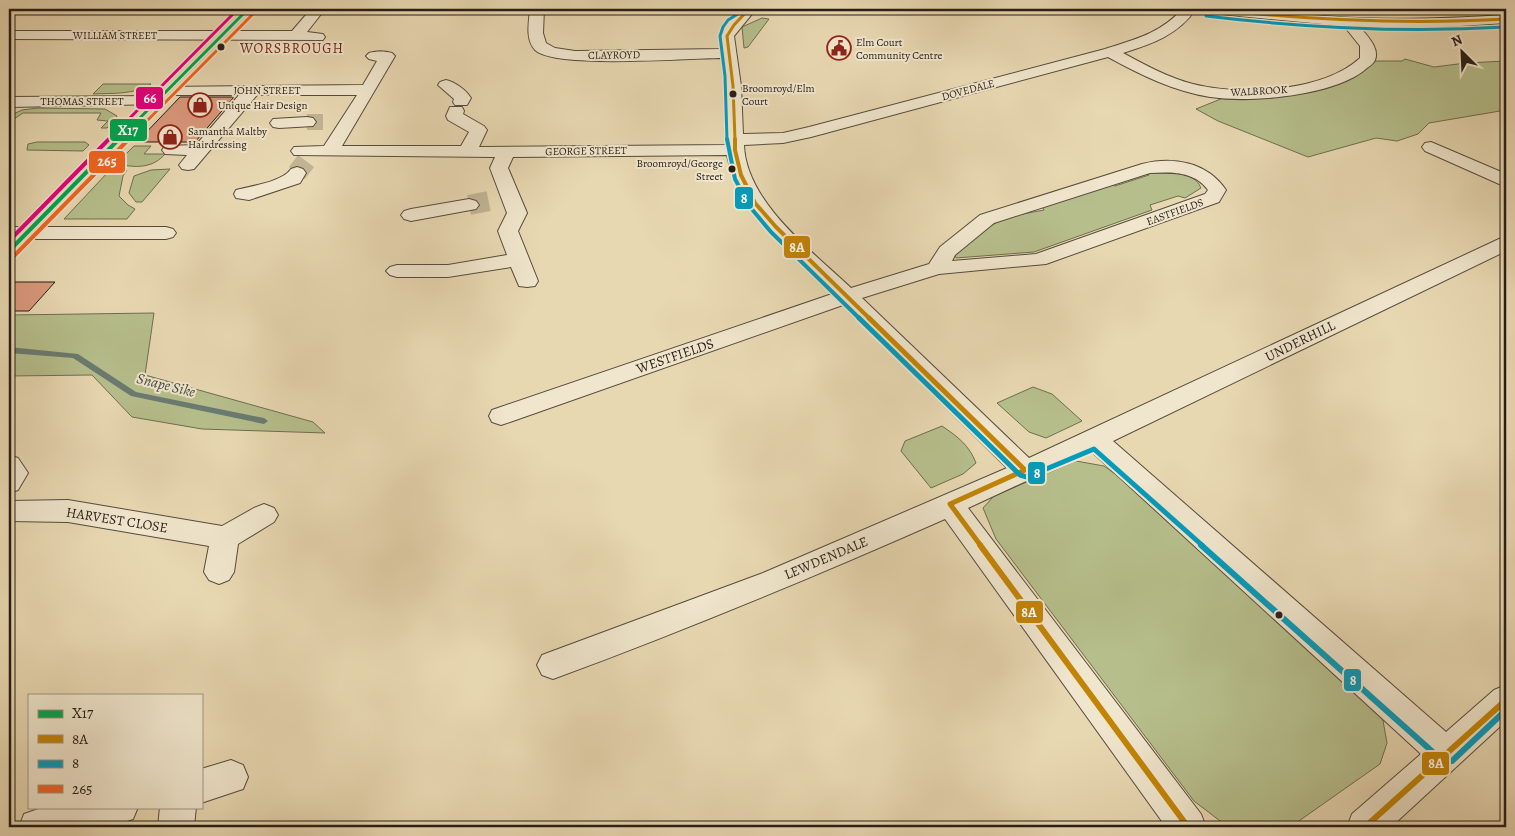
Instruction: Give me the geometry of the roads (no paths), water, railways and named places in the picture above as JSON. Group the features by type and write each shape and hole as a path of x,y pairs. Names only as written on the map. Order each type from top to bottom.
{"highway":[{"path":"9,251 18,232 248,9"}],"street":[{"path":"296,35 318,9"},
{"name":"CLAYROYD","path":"537,9 534,36 536,42 543,49 556,53 575,56 730,53"},
{"name":"DOVEDALE","path":"735,145 811,132 1110,52 1143,42 1172,29 1189,9"},
{"path":"1207,9 1267,17 1350,24 1418,25 1506,19"},
{"path":"750,13 729,31 727,36 733,86 735,145 741,175 755,203 776,228 1025,470"},
{"name":"WALBROOK","path":"1110,52 1169,82 1194,89 1224,93 1282,91 1333,80 1355,70 1368,59 1367,46 1350,24"},
{"name":"WILLIAM STREET","path":"9,35 296,35 318,37"},
{"path":"309,157 348,122 388,56 374,56"},
{"path":"446,86 463,98 454,116 478,130 467,152"},
{"path":"188,165 252,90"},
{"name":"JOHN STREET","path":"161,95 252,90 368,90"},
{"name":"THOMAS STREET","path":"9,102 161,95"},
{"path":"278,123 307,122"},
{"path":"327,122 348,122"},
{"name":"GEORGE STREET","path":"242,194 249,194 293,179 309,157 735,145"},
{"path":"1431,147 1506,181"},
{"path":"171,150 201,150"},
{"path":"506,152 499,168 517,213 508,231 527,281"},
{"name":"EASTFIELDS","path":"848,297 938,268 1039,260 1212,198 1217,190 1204,175 1188,169 1171,166 1148,168 987,219 947,251 938,268"},
{"path":"489,201 511,197"},
{"path":"411,216 469,205"},
{"path":"18,232 166,233"},
{"path":"124,251 137,233"},
{"name":"UNDERHILL","path":"1095,440 1506,243"},
{"path":"398,271 448,271 518,260"},
{"name":"WESTFIELDS","path":"501,416 848,297"},
{"path":"1095,440 1447,755"},
{"name":"LEWDENDALE","path":"553,665 772,581 1095,440"},
{"path":"9,465 15,473 9,483"},
{"path":"950,504 1188,827"},
{"name":"HARVEST CLOSE","path":"9,511 68,511 226,538"},
{"path":"220,572 226,538 264,515"},
{"path":"1365,827 1506,700"},
{"path":"37,827 116,808"},
{"path":"176,827 178,808"}],"waterway":[{"name":"Snape Sike","path":"9,350 75,356 134,394 264,421"}],"tunnel":[{"path":"307,122 327,122"},
{"path":"297,173 306,161"},
{"path":"469,205 489,201"}],"place":[{"name":"Elm Court Community Centre","path":"839,48"},
{"name":"Broomroyd/Elm Court","path":"733,94"},
{"name":"Unique Hair Design","path":"200,105"},
{"name":"Samantha Maltby Hairdressing","path":"170,137"},
{"name":"Broomroyd/George Street","path":"732,169"}],"district":[{"name":"WORSBROUGH","path":"292,48"}]}
